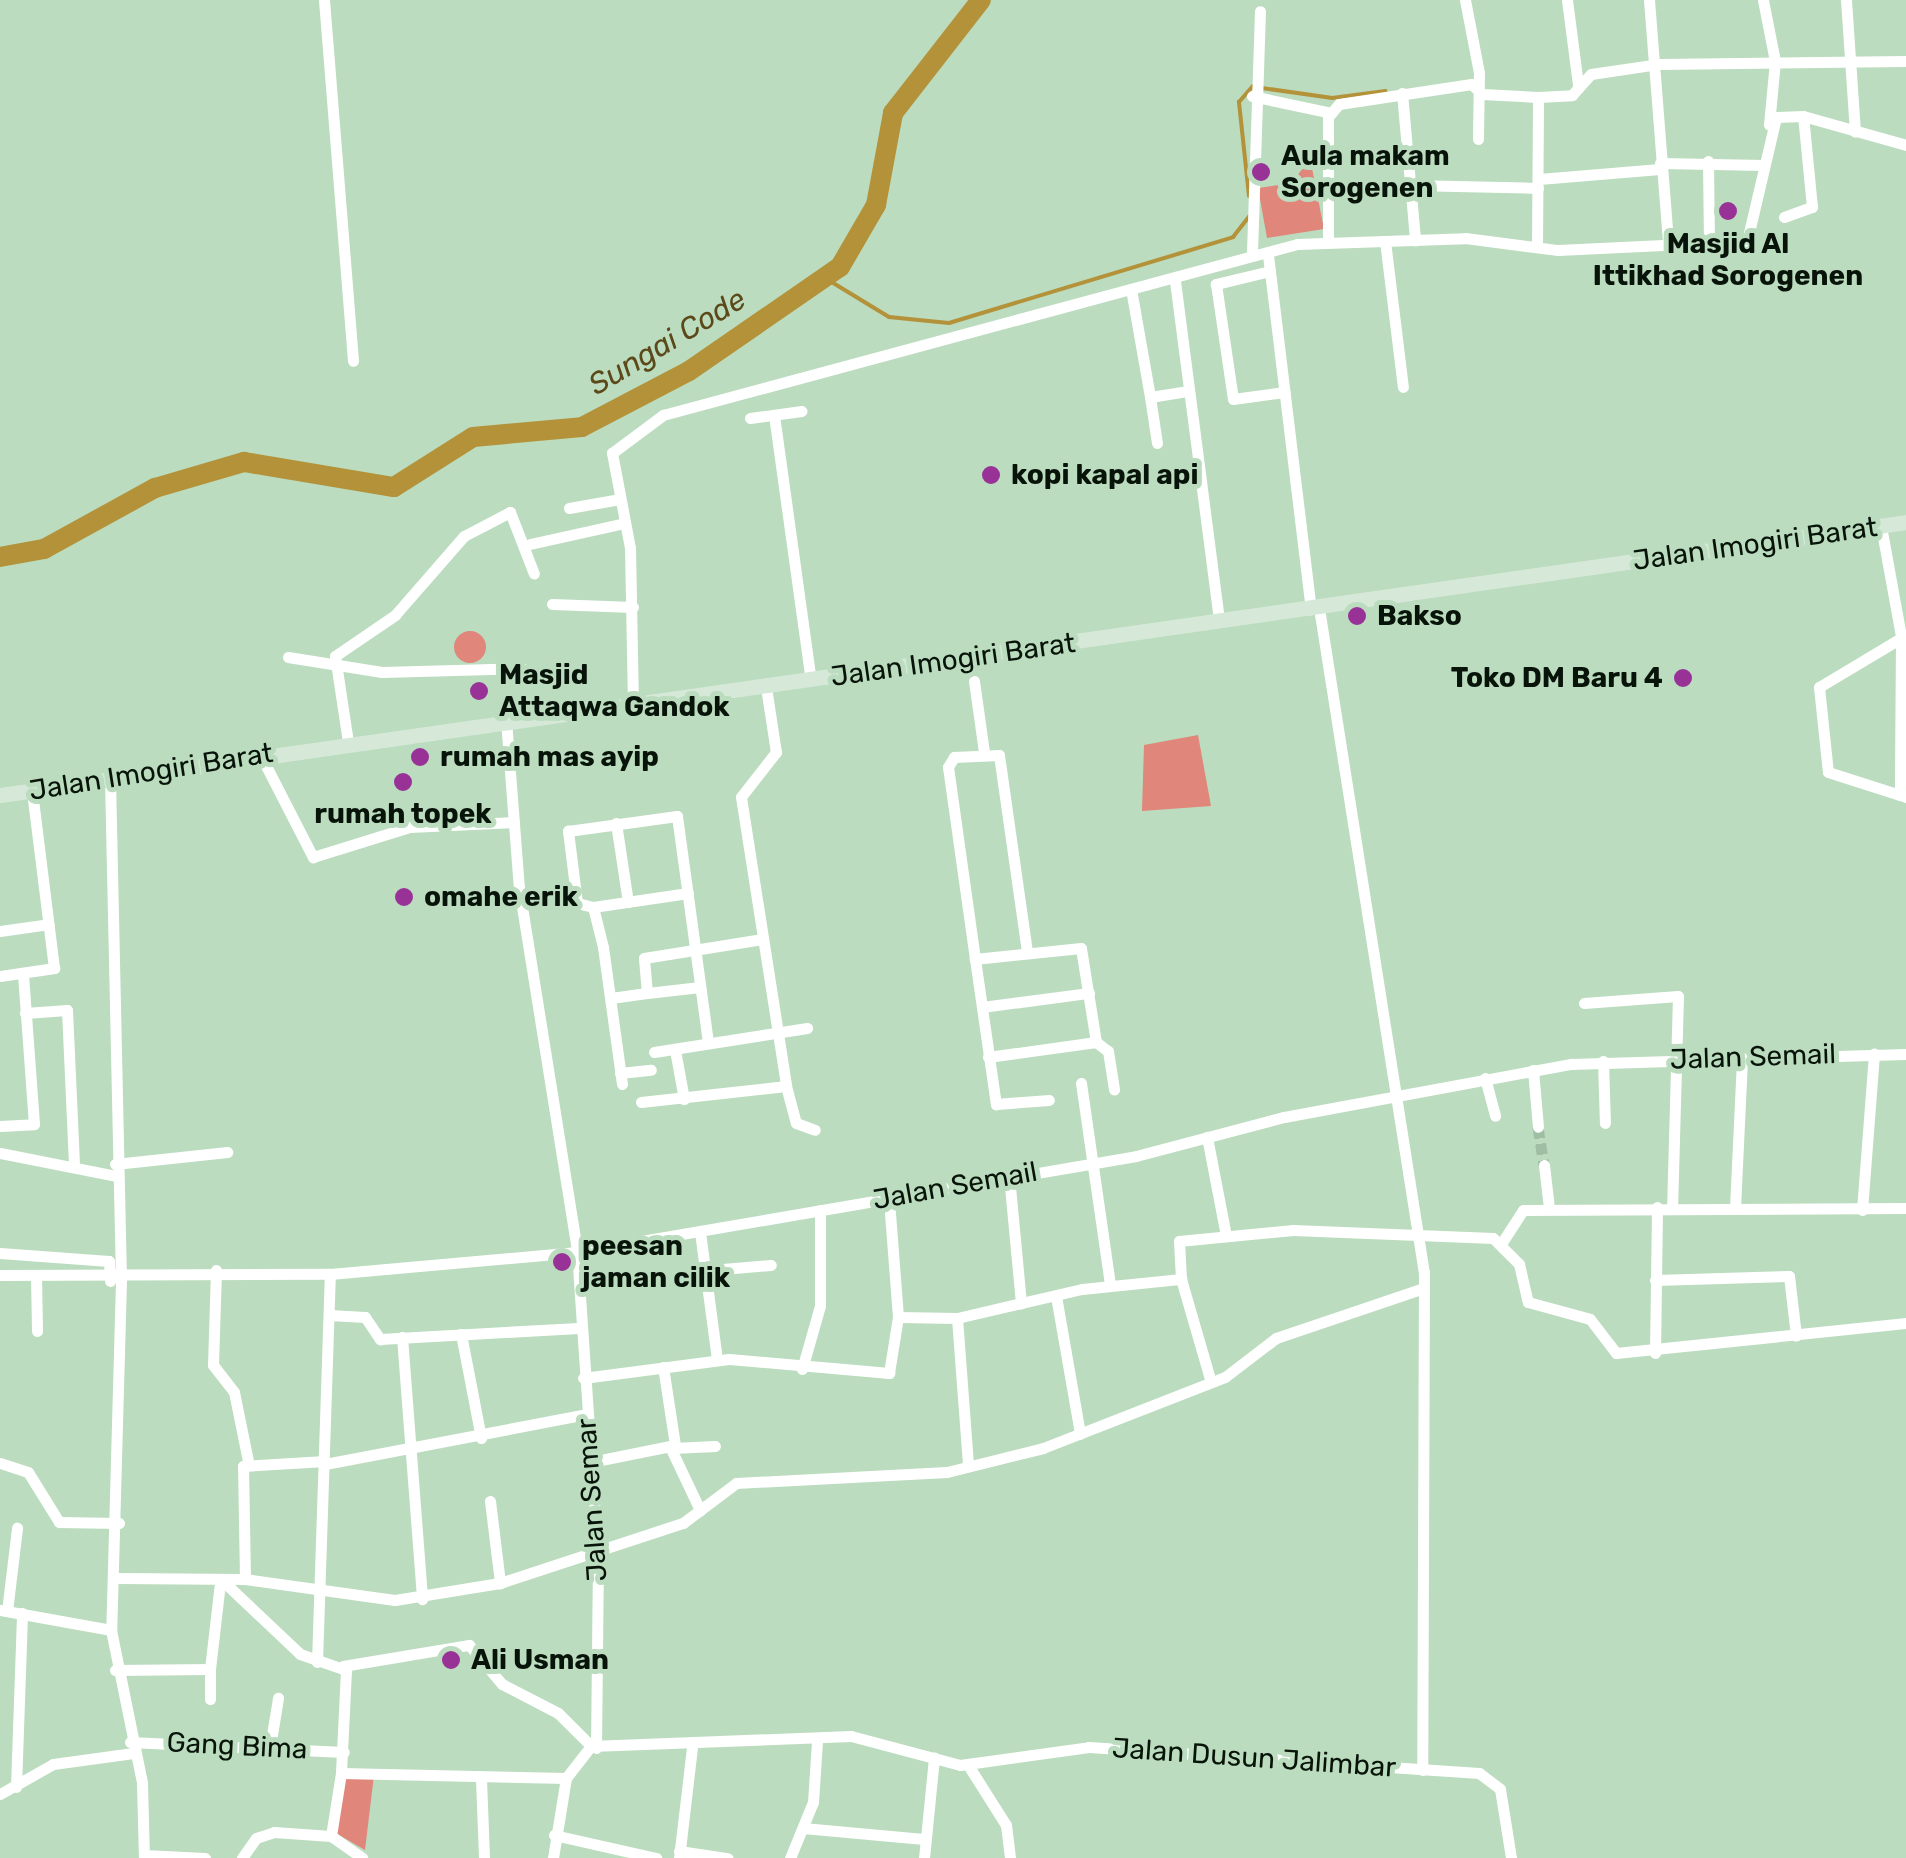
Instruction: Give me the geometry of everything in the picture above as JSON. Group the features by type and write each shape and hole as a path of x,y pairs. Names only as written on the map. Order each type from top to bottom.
{"main road":[{"name":"Jalan Imogiri Barat","path":"0,796 348,742 970,658 1906,522"}],"street":[{"path":"324,0 354,361"},
{"path":"1465,0 1479,90 1478,139"},
{"path":"1567,0 1578,86"},
{"path":"1649,0 1660,64 1660,166 1668,243"},
{"path":"633,704 633,607 614,446 663,415 1131,289 1175,281 1252,252 1328,243 1415,240 1537,246 1709,242 1753,237 1775,61 1763,0"},
{"path":"1846,0 1854,63 1854,132"},
{"path":"1252,252 1252,92 1260,11"},
{"path":"1328,243 1331,113 1344,102 1402,93 1479,90 1538,97 1578,86 1591,74 1660,64 1906,60"},
{"path":"1252,92 1331,113"},
{"path":"1402,93 1415,240"},
{"path":"1537,246 1538,97"},
{"path":"1769,125 1803,116 1906,145"},
{"path":"1784,217 1811,212 1803,116"},
{"path":"1410,185 1539,183 1708,161 1764,166"},
{"path":"1708,161 1709,242"},
{"path":"1385,241 1403,387"},
{"path":"1268,255 1315,608 1420,1232 1424,1288 1422,1770"},
{"path":"1270,271 1216,284 1234,399 1284,392"},
{"path":"1175,281 1218,622"},
{"path":"1131,289 1156,444"},
{"path":"1150,397 1189,390"},
{"path":"750,418 802,411"},
{"path":"774,415 812,680"},
{"path":"569,508 620,499"},
{"path":"332,666 478,528 510,512 530,544 534,574"},
{"path":"530,544 625,523"},
{"path":"1881,526 1903,636 1903,796 1828,772 1818,687 1903,636"},
{"path":"552,604 633,607"},
{"path":"288,657 332,666 522,668"},
{"path":"970,658 984,752"},
{"path":"332,666 348,742"},
{"path":"766,686 776,752 741,797 786,1086 796,1122 815,1130"},
{"name":"Jalan Semar","path":"506,720 514,822 578,1252 579,1328 598,1558 593,1747"},
{"path":"1027,952 999,755 984,752 954,756 948,767 996,1104 1048,1100"},
{"path":"261,756 313,857 410,827 514,822"},
{"path":"110,779 119,1523 111,1630 115,1670 132,1748 144,1857 205,1858"},
{"path":"0,976 54,969 32,791"},
{"path":"688,893 594,907 578,903 567,832 676,815 688,893 696,948 708,1044"},
{"path":"616,823 628,902"},
{"path":"594,907 621,1078 651,1070"},
{"path":"0,930 49,924"},
{"path":"648,993 645,956 762,939"},
{"path":"975,959 1082,948 1096,1042"},
{"path":"0,1126 34,1124 24,973"},
{"path":"611,998 700,986"},
{"path":"1584,1003 1674,992 1680,1060 1672,1206"},
{"path":"982,1007 1089,993"},
{"path":"25,1012 67,1010 74,1162"},
{"path":"654,1052 808,1028"},
{"path":"988,1057 1096,1042 1108,1051 1114,1090"},
{"path":"675,1050 684,1099"},
{"path":"1862,1210 1874,1053"},
{"name":"Jalan Semail","path":"0,1275 115,1281 216,1270 330,1274 578,1252 1093,1163 1533,1070 1603,1061 1906,1054"},
{"path":"1735,1208 1742,1058"},
{"path":"1603,1061 1606,1123"},
{"path":"1533,1070 1538,1128"},
{"path":"1485,1078 1495,1116"},
{"path":"1081,1083 1110,1285"},
{"path":"642,1102 786,1086"},
{"path":"1207,1137 1226,1236"},
{"path":"0,1153 116,1170 228,1152"},
{"path":"1544,1165 1548,1208"},
{"path":"1010,1176 1021,1303"},
{"path":"584,1378 717,1360 889,1373 898,1317 889,1199"},
{"path":"1655,1353 1657,1207"},
{"path":"1501,1244 1518,1212 1548,1208 1906,1208"},
{"path":"802,1369 820,1306 820,1210"},
{"path":"700,1232 711,1270 717,1360"},
{"path":"1211,1382 1181,1279 1179,1240 1420,1232 1501,1244 1518,1264 1528,1302 1590,1319 1609,1350 1655,1353 1906,1323"},
{"path":"0,1254 110,1261 115,1281"},
{"path":"38,1331 43,1277 51,1258"},
{"path":"711,1270 771,1265"},
{"path":"210,1699 210,1669 232,1581 248,1461 234,1392 214,1370 216,1270"},
{"path":"317,1662 324,1587 330,1274"},
{"path":"1655,1280 1789,1276 1796,1336"},
{"path":"898,1317 957,1318 1110,1285 1181,1279"},
{"path":"117,1578 324,1587 422,1599 500,1582 598,1558 700,1510 736,1483 968,1466 1080,1434 1211,1382 1276,1338 1424,1288"},
{"path":"1056,1296 1080,1434"},
{"path":"329,1315 365,1316 380,1339 579,1328"},
{"path":"957,1318 968,1466"},
{"path":"461,1334 482,1438"},
{"path":"402,1337 422,1599"},
{"path":"663,1367 672,1448 700,1510"},
{"path":"248,1461 325,1463 408,1454 587,1414"},
{"path":"591,1462 672,1448 715,1446"},
{"path":"0,1463 28,1472 59,1522 119,1523"},
{"path":"490,1502 500,1582"},
{"path":"17,1528 4,1610 111,1630"},
{"path":"232,1581 317,1662 343,1666 469,1645 502,1684 558,1714 593,1747 566,1778 552,1858"},
{"path":"16,1787 22,1613"},
{"path":"331,1836 344,1752 343,1666"},
{"path":"115,1670 210,1669"},
{"path":"270,1747 278,1698"},
{"name":"Jalan Dusun Jalimbar","path":"593,1747 692,1747 866,1738 968,1765 1088,1747 1422,1770 1498,1784 1510,1858"},
{"path":"790,1858 803,1828 816,1742"},
{"name":"Gang Bima","path":"0,1794 53,1764 132,1748 270,1747 344,1752"},
{"path":"692,1747 679,1854 727,1858"},
{"path":"924,1858 934,1757"},
{"path":"968,1765 1006,1825 1010,1858"},
{"path":"341,1773 481,1780 566,1778"},
{"path":"481,1780 484,1858"},
{"path":"803,1828 924,1839"},
{"path":"242,1858 266,1833 331,1836 362,1858"},
{"path":"554,1835 656,1858"}],"shaded area":[{"path":"1310,158 1324,229 1267,238 1258,188 1292,183"},
{"path":"470,631 481,636 486,647 481,658 470,663 459,658 454,647 459,636"},
{"path":"1198,735 1211,806 1142,811 1144,745"},
{"path":"374,1775 365,1850 334,1832 343,1776"}],"waterway":[{"name":"Sungai Code","path":"0,557 44,549 155,488 244,462 394,487 473,437 582,427 689,371 840,267 876,205 893,113 981,0"},
{"path":"1249,196 1239,102 1253,86"},
{"path":"1262,88 1332,98 1386,91"},
{"path":"825,278 889,317 949,323 1233,237 1250,215"}],"tunnel":[{"path":"1538,1127 1544,1165"}],"place":[{"name":"Aula makam Sorogenen","path":"1261,172"},
{"name":"Masjid Al Ittikhad Sorogenen","path":"1728,211"},
{"name":"kopi kapal api","path":"991,475"},
{"name":"Bakso","path":"1357,616"},
{"name":"Toko DM Baru 4","path":"1683,678"},
{"name":"Masjid Attaqwa Gandok","path":"479,691"},
{"name":"rumah mas ayip","path":"420,757"},
{"name":"rumah topek","path":"403,782"},
{"name":"omahe erik","path":"404,897"},
{"name":"peesan jaman cilik","path":"562,1262"},
{"name":"Ali Usman","path":"451,1660"}]}
